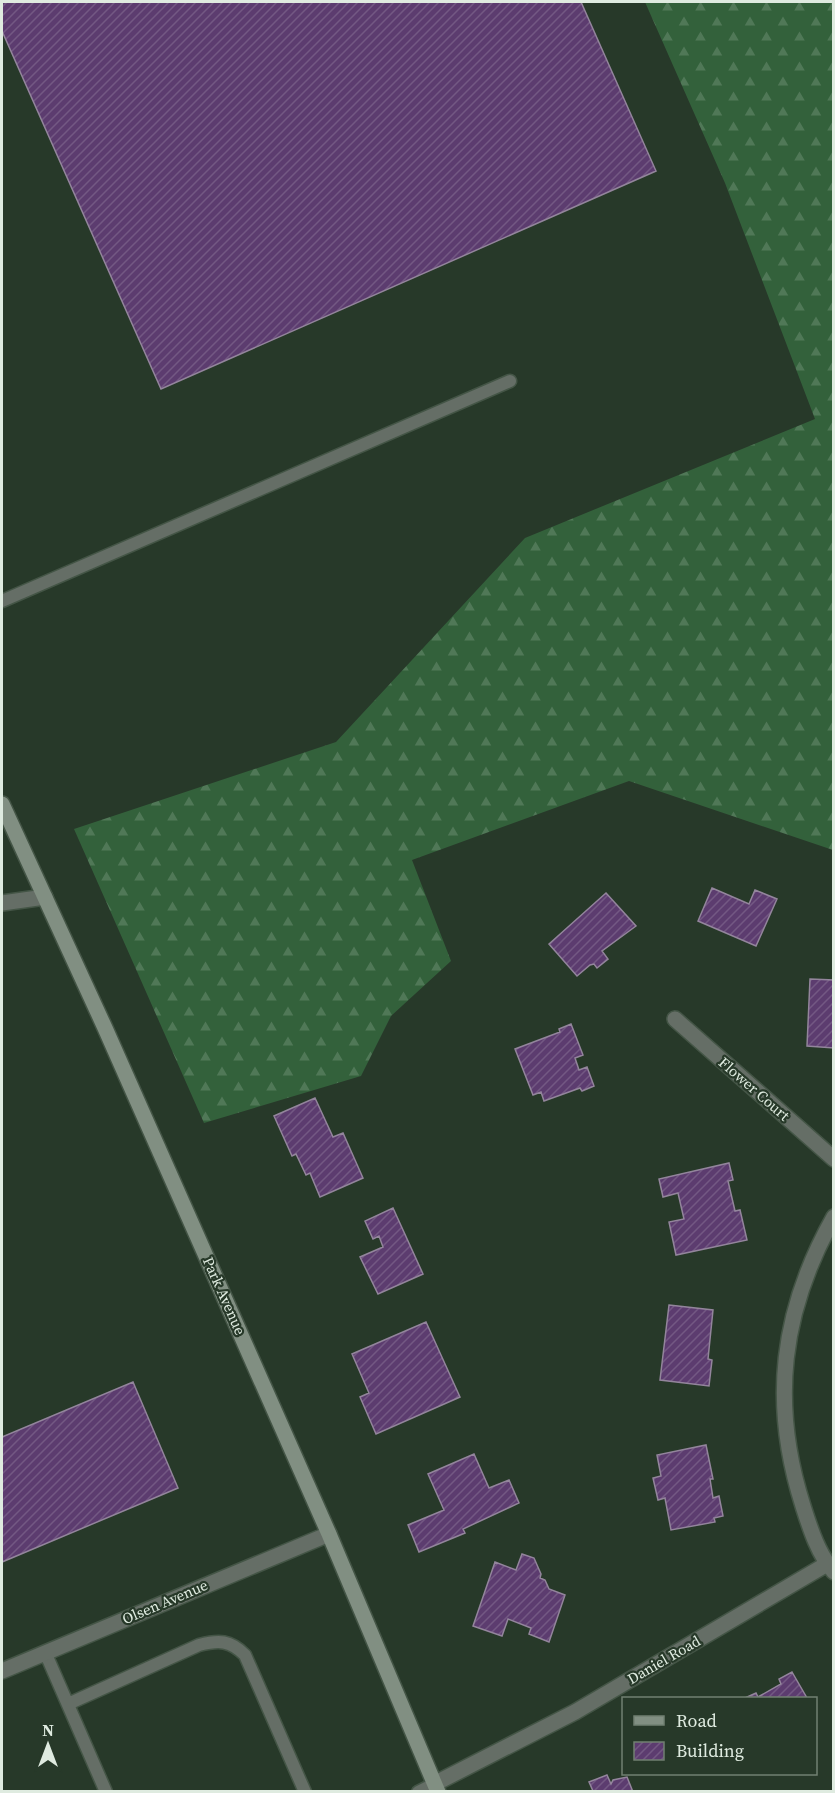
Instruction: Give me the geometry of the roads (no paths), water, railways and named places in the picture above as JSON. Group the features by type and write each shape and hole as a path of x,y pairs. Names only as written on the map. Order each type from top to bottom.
{"street":[{"name":"Park Avenue","path":"2,804 329,1534 436,1788"},
{"path":"2,903 45,897"},
{"name":"Flower Court","path":"675,1019 834,1159"},
{"path":"830,1568 808,1522 794,1479 785,1435 784,1392 788,1346 796,1305 820,1241 834,1217"},
{"name":"Olsen Avenue","path":"2,1671 329,1534"},
{"name":"Daniel Road","path":"436,1788 830,1568"}],"lane":[{"path":"2,601 510,381"},
{"path":"68,1704 199,1645 219,1640 235,1645 245,1655 305,1791"},
{"path":"45,1652 105,1791"},
{"path":"418,1791 436,1788"}]}
